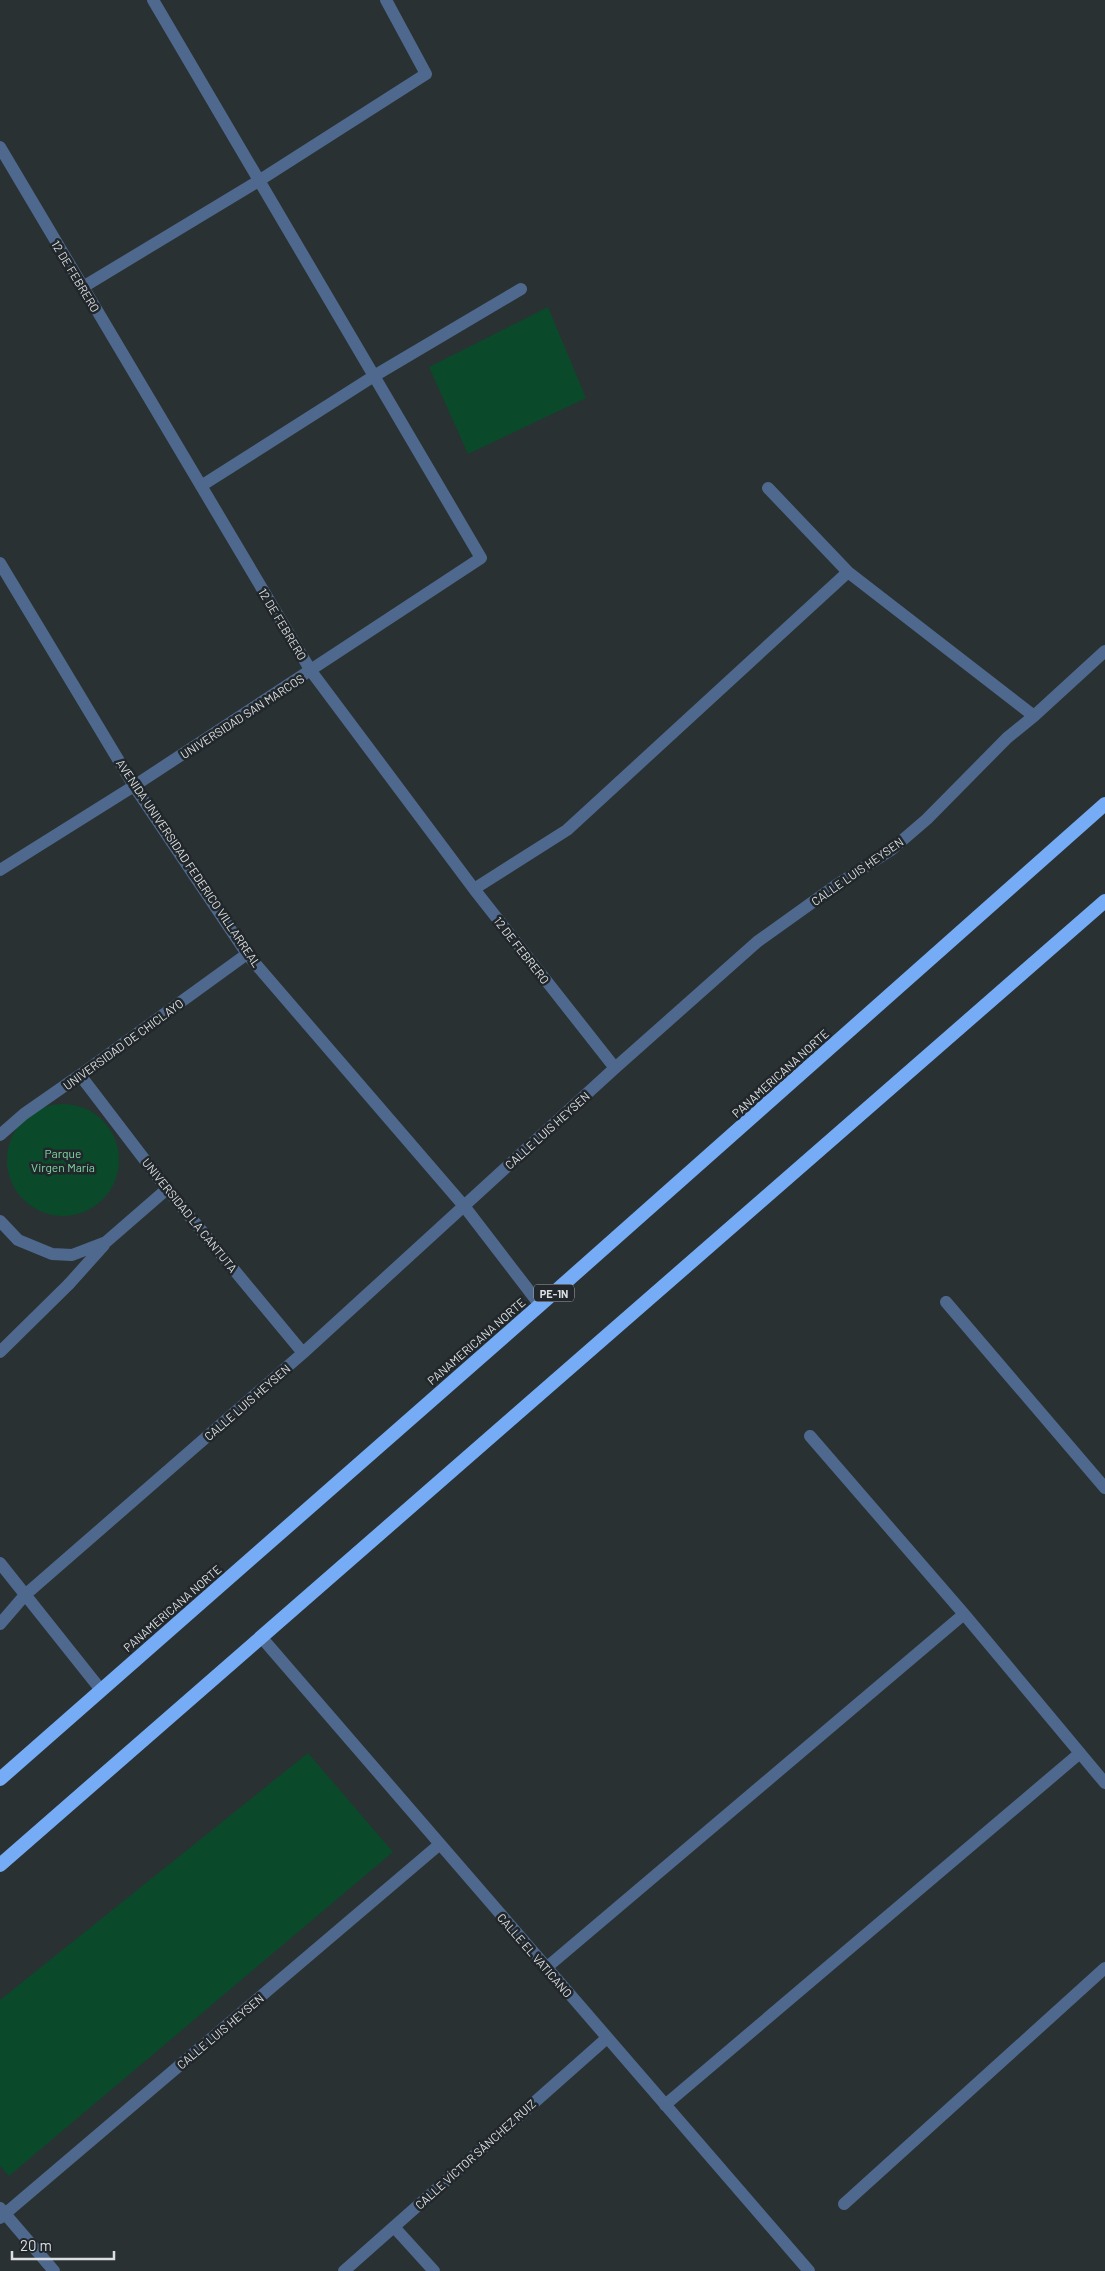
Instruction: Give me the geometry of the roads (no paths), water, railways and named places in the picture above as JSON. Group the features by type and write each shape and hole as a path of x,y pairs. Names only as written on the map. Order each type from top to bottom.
{"highway":[{"name":"PANAMERICANA NORTE","path":"0,1779 540,1305 1105,804"},
{"path":"0,1865 1105,901"}],"street":[{"path":"153,0 374,376"},
{"path":"83,287 260,180 426,74 386,0"},
{"name":"12 DE FEBRERO","path":"0,147 311,671 474,889 615,1068"},
{"path":"201,486 374,376 521,289"},
{"name":"UNIVERSIDAD SAN MARCOS","path":"0,870 134,786 481,558 374,376"},
{"path":"768,488 848,572 1034,716"},
{"name":"AVENIDA UNIVERSIDAD FEDERICO VILLARREAL","path":"0,563 134,786 247,954 464,1206 540,1305"},
{"path":"474,889 567,830 848,572"},
{"name":"CALLE LUIS HEYSEN","path":"0,1624 25,1594 302,1353 615,1068 757,942 838,884 891,850 927,819 1007,738 1034,716 1105,650"},
{"name":"UNIVERSIDAD DE CHICLAYO","path":"0,1135 24,1114 247,954"},
{"name":"UNIVERSIDAD LA CANTUTA","path":"80,1075 168,1189 302,1353"},
{"path":"0,1352 69,1284 106,1242 168,1189"},
{"path":"0,1221 18,1240 52,1254 72,1255 106,1242"},
{"path":"946,1302 1105,1488"},
{"path":"810,1436 964,1614 1105,1783"},
{"path":"0,1563 101,1690"},
{"path":"546,1968 964,1614"},
{"name":"CALLE EL VATICANO","path":"262,1638 808,2271"},
{"path":"665,2105 1080,1753"},
{"name":"CALLE LUIS HEYSEN","path":"2,2214 440,1844"},
{"path":"844,2204 1105,1968"},
{"name":"CALLE VÍCTOR SÁNCHEZ RUIZ","path":"344,2271 607,2038"},
{"path":"2,2214 54,2271"},
{"path":"394,2227 434,2271"}],"park label":[{"name":"Parque Virgen María","path":"63,1160"}]}
